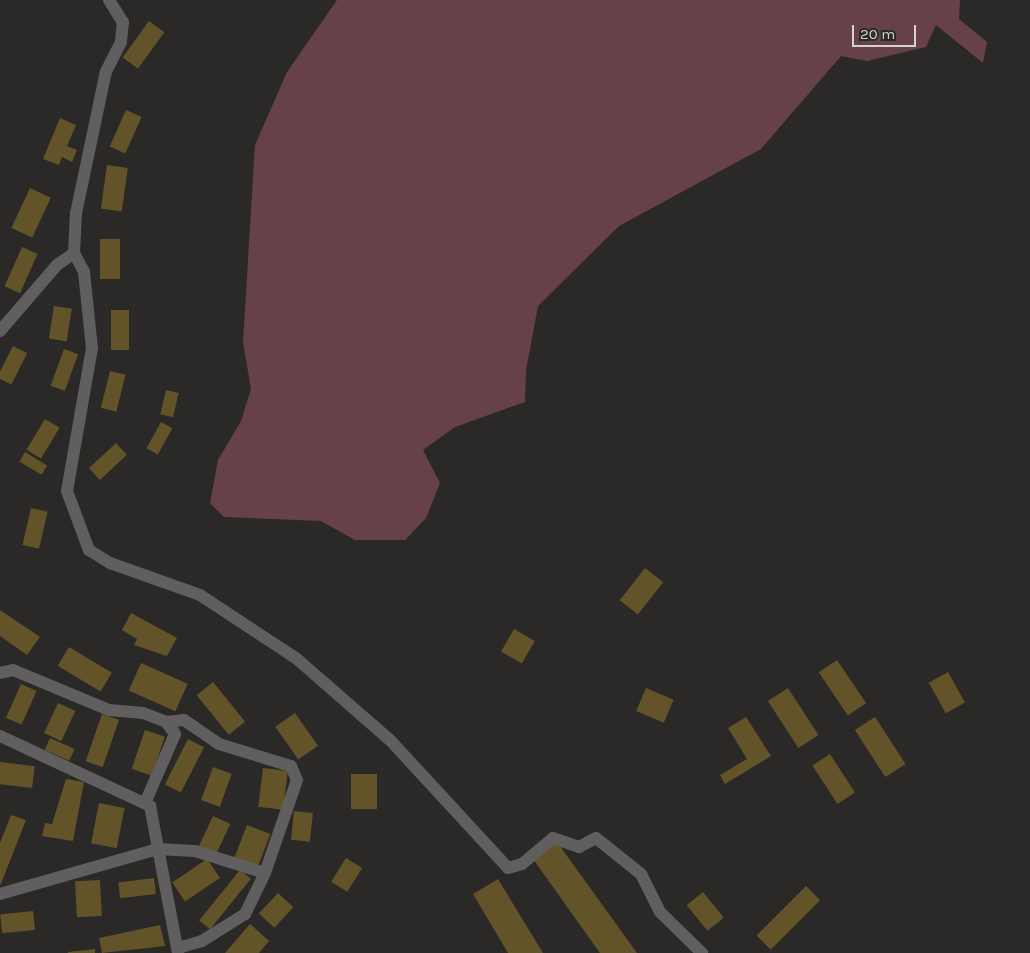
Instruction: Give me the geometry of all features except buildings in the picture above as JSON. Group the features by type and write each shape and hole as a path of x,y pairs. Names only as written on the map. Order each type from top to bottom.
{"street":[{"path":"109,0 122,22 121,42 106,71 76,214 74,253 84,272 92,348 66,491 89,550 110,563 200,595 297,659 390,740 508,868 522,864 553,838 579,848 596,838 640,874 660,912 702,953"},
{"path":"0,331 57,265 74,253"},
{"path":"0,673 13,670 109,710 143,713 166,722 184,720 219,744 291,766 297,780 294,798 275,835 265,873 245,914 202,941 177,951 150,806 0,736"},
{"path":"145,803 175,734 166,722"},
{"path":"0,894 158,849 195,851 265,873"}],"shaded area":[{"path":"337,0 960,0 959,19 987,42 983,63 936,25 926,47 867,61 841,56 761,149 619,226 538,306 526,370 525,402 455,427 423,450 440,483 426,518 405,540 355,540 321,521 224,517 210,503 218,460 241,421 251,389 243,342 255,145 287,72"}]}
